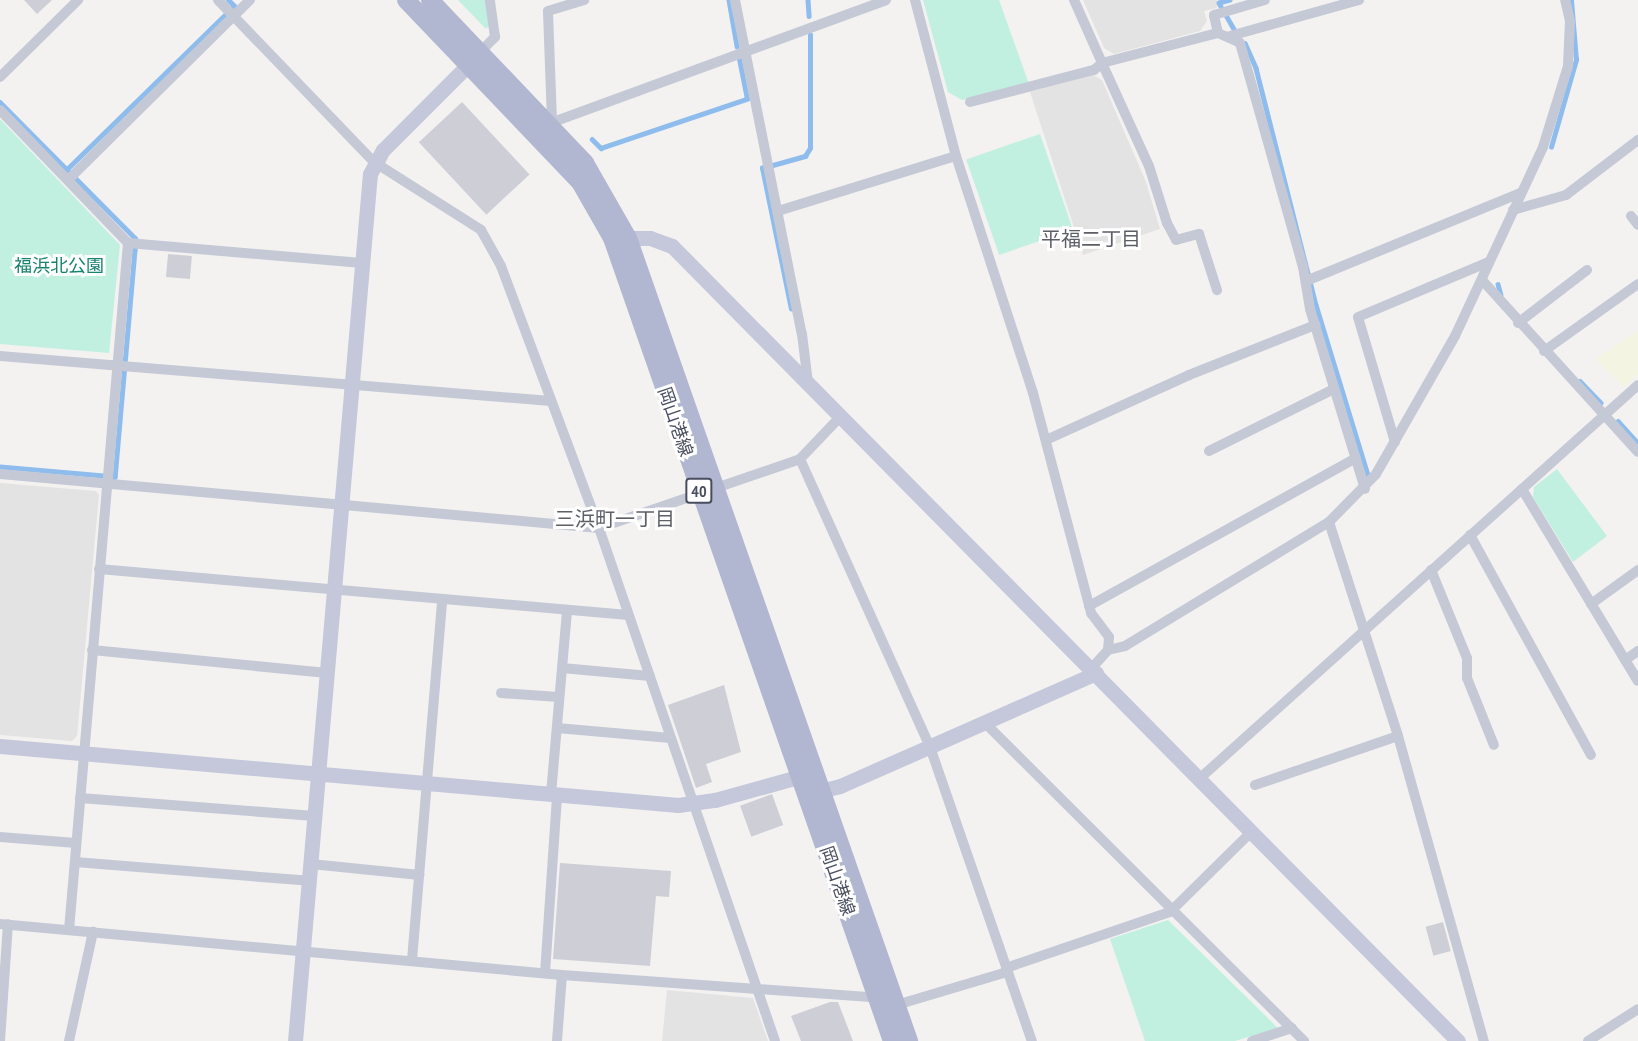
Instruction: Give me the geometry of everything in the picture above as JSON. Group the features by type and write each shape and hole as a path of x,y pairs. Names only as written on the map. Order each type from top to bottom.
{"main road":[{"name":"岡山港線","path":"406,0 544,125 620,238 887,1002 909,1041"},
{"name":"岡山港線","path":"430,0 473,59"},
{"name":"岡山港線","path":"887,1002 892,1041"}],"street":[{"path":"0,77 78,0"},
{"path":"218,0 374,162 481,230 501,266 599,528 775,1041"},
{"path":"71,177 230,13 250,0"},
{"path":"295,1041 362,263 374,162 495,37 490,0"},
{"path":"584,0 548,11 544,125 886,0"},
{"path":"735,0 766,166 778,211 808,387"},
{"path":"815,793 930,747 1094,671 1108,650 1109,637 1089,606 1046,440 957,156 915,0"},
{"path":"1074,0 1149,166 1167,223 1176,240 1199,234 1217,290"},
{"path":"1218,33 1214,15 1265,0"},
{"path":"970,102 1094,70 1102,63 1218,33 1235,35 1359,0"},
{"path":"1108,650 1125,646 1329,522 1365,489 1395,442 1482,280 1543,147 1568,66 1570,21 1565,0"},
{"path":"1235,35 1248,62 1310,279 1315,325 1365,489"},
{"path":"0,110 71,177 133,243 362,263"},
{"path":"1513,210 1566,195 1638,140"},
{"path":"778,211 957,156"},
{"path":"1310,279 1521,193"},
{"path":"620,238 672,246 808,387 1094,671 1198,780 1458,1041"},
{"path":"69,930 99,569 122,366 133,243"},
{"path":"1395,442 1358,317 1489,262"},
{"path":"1521,320 1587,270"},
{"path":"1482,280 1548,349 1638,452"},
{"path":"1548,349 1638,284"},
{"path":"1046,440 1189,375 1315,325"},
{"path":"0,356 551,401"},
{"path":"1198,780 1638,385"},
{"path":"1209,451 1334,389"},
{"path":"0,474 108,480 341,506 599,528 707,489 800,459 839,418"},
{"path":"1089,606 1356,458"},
{"path":"800,459 930,747 1032,1041"},
{"path":"1522,489 1638,681"},
{"path":"1329,522 1398,736 1484,1041"},
{"path":"1470,535 1591,755"},
{"path":"99,569 628,615"},
{"path":"1431,570 1467,658 1467,678 1494,745"},
{"path":"1591,604 1638,570"},
{"path":"412,960 442,600"},
{"path":"545,974 557,729 567,610"},
{"path":"92,650 327,673"},
{"path":"1625,660 1638,651"},
{"path":"562,668 650,676"},
{"path":"501,693 559,697"},
{"path":"984,723 1170,912 1304,1041"},
{"path":"557,729 671,738"},
{"path":"1255,785 1398,736"},
{"path":"0,746 694,805 806,774"},
{"path":"80,798 314,816"},
{"path":"0,1041 4,924 545,974 887,1002 1007,970 1170,912 1251,832"},
{"path":"0,837 76,843"},
{"path":"75,861 309,881"},
{"path":"310,864 419,874"},
{"path":"69,1041 93,932"},
{"path":"558,1041 562,975"},
{"path":"1588,1041 1638,1009"},
{"path":"1252,1041 1292,1028"}],"shaded area":[{"path":"1083,0 1217,0 1217,8 1204,11 1207,21 1200,31 1114,54 1104,48"},
{"path":"1093,75 1102,80 1146,182 1160,229 1083,255 1030,92"},
{"path":"0,483 96,491 99,495 77,736 72,741 0,735"},
{"path":"667,990 753,998 768,1041 662,1041"}],"green space":[{"path":"458,0 485,0 490,25 486,29"},
{"path":"923,0 999,0 1029,84 962,100 948,92"},
{"name":"福浜北公園","path":"0,119 120,245 109,353 0,344"},
{"path":"1040,134 1073,229 999,255 966,159"},
{"path":"1557,469 1607,536 1573,562 1533,497 1534,487"},
{"path":"1168,920 1278,1028 1235,1041 1145,1041 1110,939"}],"sand":[{"path":"1638,330 1638,374 1624,387 1596,359"}],"building":[{"path":"24,0 52,0 37,14"},
{"path":"462,102 530,174 486,215 419,142"},
{"path":"168,254 192,256 190,279 166,277"},
{"path":"724,685 741,752 706,764 712,782 696,788 668,705"},
{"path":"772,794 783,825 751,837 740,806"},
{"path":"560,863 671,871 669,897 656,896 650,966 553,959"},
{"path":"1443,922 1451,951 1433,956 1426,927"},
{"path":"830,1002 838,1002 853,1041 801,1041 791,1016"}],"waterway":[{"path":"67,169 234,6 228,0"},
{"path":"729,0 737,46"},
{"path":"808,0 809,16"},
{"path":"1230,0 1219,3 1237,34"},
{"path":"1551,147 1576,60 1571,0"},
{"path":"791,309 762,168 805,156 810,148 810,35"},
{"path":"1245,43 1256,68 1316,305 1368,475"},
{"path":"592,139 601,148 747,99 739,59"},
{"path":"0,102 135,238 115,477 0,467"},
{"path":"1498,284 1501,295"},
{"path":"1580,381 1601,403"},
{"path":"1618,421 1638,443"}],"district":[{"name":"平福二丁目","path":"1091,239"},
{"name":"三浜町一丁目","path":"615,519"}]}
